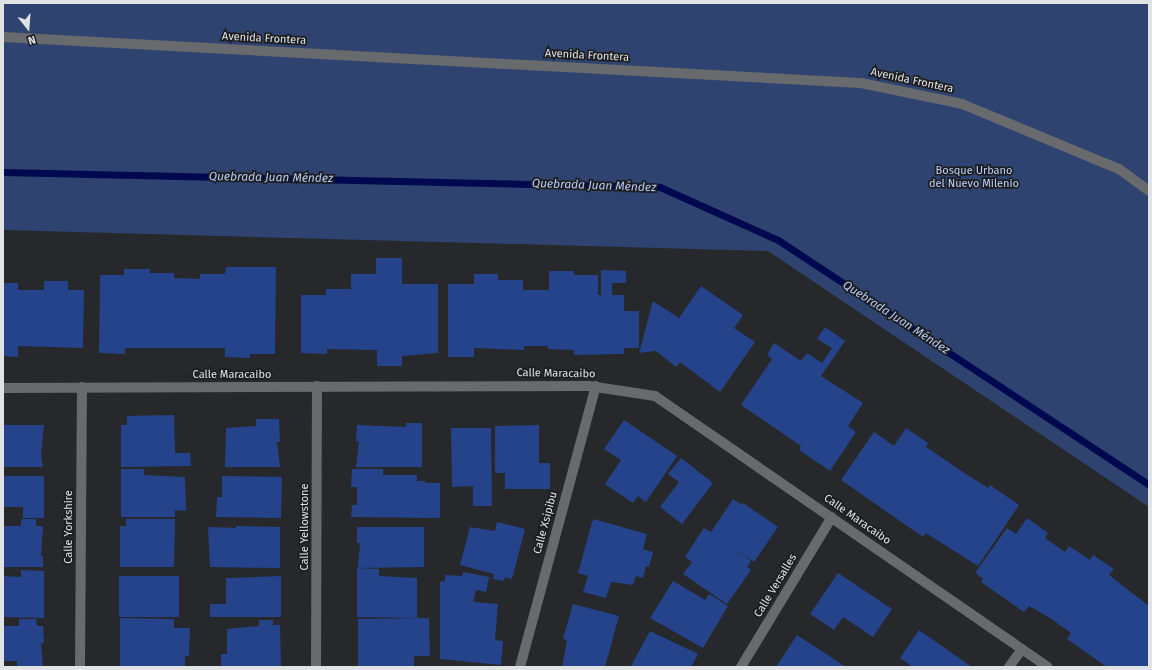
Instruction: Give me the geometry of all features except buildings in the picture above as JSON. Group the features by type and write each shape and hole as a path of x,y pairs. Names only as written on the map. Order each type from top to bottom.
{"street":[{"name":"Avenida Frontera","path":"3,37 861,83 962,104 1119,169 1149,191"},
{"name":"Calle Yellowstone","path":"316,667 317,386"},
{"name":"Calle Maracaibo","path":"3,388 596,386 655,396 1048,667"},
{"name":"Calle Xsipibu","path":"520,667 596,386"},
{"name":"Calle Yorkshire","path":"80,667 82,387"},
{"name":"Calle Versalles","path":"741,667 832,517"},
{"path":"1009,667 1022,649"}],"green space":[{"name":"Bosque Urbano del Nuevo Milenio","path":"3,3 1149,3 1149,507 768,251 3,230"}],"waterway":[{"name":"Quebrada Juan Méndez","path":"3,172 660,187 778,240 1149,485"}]}
